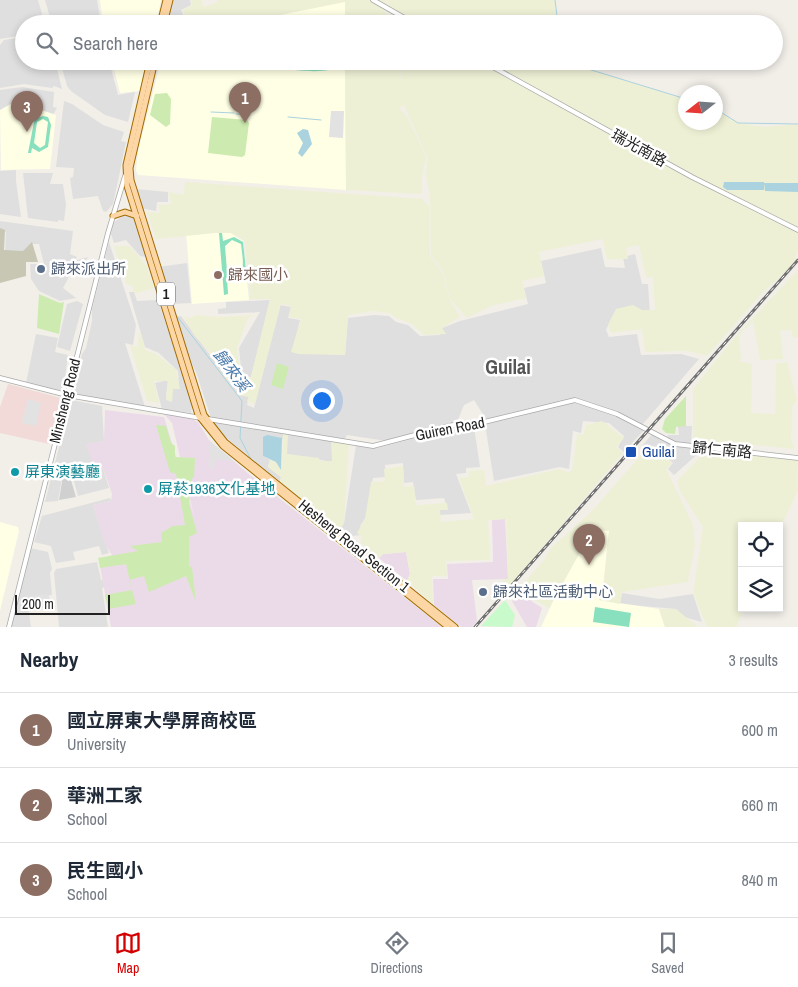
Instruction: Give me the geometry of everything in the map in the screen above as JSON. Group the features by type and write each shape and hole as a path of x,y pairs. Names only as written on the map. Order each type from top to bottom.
{"main road":[{"path":"162,15 166,0"},
{"path":"166,15 170,0"},
{"name":"1","path":"126,175 126,165 148,70"},
{"name":"1","path":"130,168 153,70"},
{"name":"Hesheng Road Section 1","path":"130,168 131,180 206,419 224,442 250,466 448,627"},
{"name":"Hesheng Road Section 1","path":"126,175 127,186 200,418 214,439 455,627"},
{"path":"113,216 125,212 137,216"}],"street":[{"path":"373,0 399,15"},
{"name":"瑞光南路","path":"498,70 692,177 798,230"},
{"name":"Minsheng Road","path":"9,627 108,233 126,175 130,168"},
{"name":"Guiren Road","path":"0,378 67,395 373,446 457,424 480,423 575,400 617,414 650,430"},
{"name":"歸仁南路","path":"650,430 666,440 685,446 798,458"}],"shaded area":[{"path":"0,0 38,0 42,15 15,15 15,36 0,39"},
{"path":"45,0 97,0 100,15 49,15"},
{"path":"100,0 161,0 158,15 102,15"},
{"path":"173,0 190,0 191,5 181,10 183,15 169,15"},
{"path":"191,0 201,0 204,7 218,2 217,0 386,0 387,4 383,9 387,15 345,15 345,2 281,15 185,15 183,10 192,5"},
{"path":"388,0 555,0 557,15 390,15"},
{"path":"346,1 345,15 279,15"},
{"path":"15,38 15,70 57,70 62,89 54,86 52,88 24,84 0,88 0,45 4,40"},
{"path":"63,70 111,70 118,95 135,92 128,122 105,115 71,91 67,86"},
{"path":"114,70 144,70 140,91 120,93"},
{"path":"159,70 345,70 346,190 138,175 136,171 138,151"},
{"path":"345,70 400,70 403,106 399,108 408,118 426,157 422,177 422,194 346,190"},
{"path":"400,70 591,70 678,97 678,130 723,130 723,113 738,123 764,127 798,124 798,252 795,256 796,262 763,292 707,356 688,351 645,352 642,329 611,333 608,325 616,309 633,305 642,310 655,310 653,277 646,277 639,245 626,248 628,259 607,259 603,239 539,252 544,276 522,281 526,298 491,306 467,318 450,299 443,271 431,255 430,196 426,177 427,157 402,101"},
{"path":"22,87 54,92 53,107 57,108 52,116 0,110 0,90"},
{"path":"16,101 56,115 50,169 1,170 0,110"},
{"path":"64,101 72,104 103,125 124,132 121,141 126,142 113,204 106,212 103,211 98,196 73,199 70,178 73,177 74,168 56,167"},
{"path":"331,111 344,111 343,138 329,137"},
{"path":"16,170 21,217 0,214 0,171"},
{"path":"23,173 53,173 50,184 63,184 66,205 64,221 28,218"},
{"path":"185,182 423,199 429,207 430,256 442,272 450,300 460,317 442,328 446,334 424,335 412,324 389,313 373,311 348,315 345,355 299,354 291,352 301,319 289,317 291,306 281,304 255,404 247,401 249,397 238,395 236,386 240,375 251,377 270,299 250,299 245,242 231,233 156,239 147,212 160,213 158,205 172,204 168,192 184,195"},
{"path":"136,189 168,192 168,202 157,202 156,211 141,208"},
{"path":"124,215 134,218 147,257 140,256 126,240 114,243 111,234 113,223"},
{"path":"0,221 73,231 70,254 77,257 74,261 88,257 79,272 72,271 63,288 76,298 60,301 39,291 31,279 30,264 44,264 39,244 32,244 24,253 5,252 6,232 0,230"},
{"path":"0,228 5,230 4,250 23,251 32,242 38,262 26,262 26,276 0,283"},
{"name":"歸來國小","path":"229,232 243,241 249,300 192,304 186,233"},
{"path":"109,242 136,325 133,345 125,343 145,407 72,394 82,354 86,348 92,321 92,309"},
{"path":"114,246 129,246 134,251 146,265 154,288 135,294 132,285 127,285"},
{"path":"601,248 605,267 625,268 623,257 635,254 642,284 648,284 650,315 613,315 606,330 609,337 637,334 641,355 681,354 699,359 642,425 575,398 486,419 474,400 464,405 457,422 454,423 386,441 347,435 332,462 287,454 283,435 283,440 282,438 263,437 263,456 270,460 268,467 281,477 280,482 219,432 211,418 175,317 181,316 239,394 249,396 247,405 254,408 280,305 291,307 288,318 300,320 292,352 345,355 348,318 374,315 389,316 396,322 408,325 420,336 440,335 437,330 460,321 528,304 524,288 546,283 541,261"},
{"path":"187,263 191,303 170,304 158,267"},
{"path":"798,270 798,337 793,338 791,330 780,331 783,359 760,360 753,321 739,335 741,359 739,361 752,364 751,413 775,414 776,364 787,362 797,400 792,408 791,438 794,449 754,445 753,451 693,441 693,389 735,337"},
{"path":"129,292 134,292 137,301 158,300 192,406 191,413 162,409 155,383 168,380 166,397 171,399 172,387 179,387 178,371 159,353 145,347"},
{"path":"270,300 250,381 238,377 241,368 239,348 260,312 218,314 218,309 226,308 226,302"},
{"path":"77,301 83,304 70,351 57,347 67,304"},
{"path":"196,315 219,317 256,315 248,318 237,348 239,366 234,385 227,380 211,354 194,335 184,317 191,318"},
{"path":"140,330 145,350 156,354 176,370 180,389 173,389 172,402 166,400 168,381 154,381 159,403 147,401 130,345 137,347"},
{"path":"36,334 58,338 55,352 68,355 64,384 60,391 26,383"},
{"path":"8,384 61,398 49,444 0,433 0,407"},
{"path":"28,399 41,403 36,426 22,423"},
{"path":"71,400 102,406 104,441 86,445 103,468 109,488 78,496 70,467 64,466 58,501 45,502"},
{"path":"575,402 615,416 644,430 624,452 618,447 624,436 609,423 583,421 581,433 573,431 569,469 560,467 494,481 485,424"},
{"path":"105,410 164,417 194,516 172,423 164,414 189,418 198,422 209,440 250,475 442,627 111,627 99,560 112,555 105,544 93,505 111,501 112,494 103,468 94,467 86,444 104,441"},
{"path":"602,421 624,438 616,447 623,453 507,589 502,579 508,579 506,519 488,520 490,560 446,561 447,576 432,576 433,604 407,581 410,574 406,552 383,554 379,558 360,542 362,537 357,533 365,519 371,482 385,481 384,469 403,466 404,487 414,486 416,505 447,503 448,510 440,510 441,522 474,519 459,478 469,477 469,471 484,470 486,486 559,469 570,473 573,466 577,434 583,435 586,425"},
{"path":"678,426 692,426 691,448 702,450 674,475 668,469 673,463 655,447 652,451 642,446 653,433 666,442 668,435 679,435"},
{"path":"474,427 480,467 466,468 466,473 456,474 471,513 440,515 438,505 446,504 444,498 416,500 413,482 404,483 403,463 385,465 386,477 373,478 366,517 360,526 365,530 362,535 350,536 340,528 344,523 356,445 378,448 453,428"},
{"path":"283,434 288,435 287,454 319,458 319,461 332,461 331,440 349,443 344,523 340,530 280,482 281,477 268,467 270,460 276,462 281,470 282,468"},
{"path":"209,441 231,458 231,461 215,459 214,468 209,468"},
{"path":"654,449 672,463 666,469 693,525 695,545 688,582 622,592 620,604 599,600 603,589 609,531 593,529 549,608 518,590 544,560 551,548 593,510 642,454 649,458"},
{"path":"707,450 797,460 798,490 783,522 738,522 738,612 742,612 736,627 707,627 693,592 703,527 681,493 677,481"},
{"path":"64,470 68,470 76,497 59,500"},
{"path":"110,498 111,501 93,505 109,553 102,555 99,546 73,552 75,560 56,563 51,546 34,542 42,516"},
{"path":"505,519 508,579 472,580 477,621 472,627 461,627 434,605 433,579 448,579 447,564 493,562 492,520"},
{"path":"0,522 18,527 19,531 0,611"},
{"path":"592,529 609,531 603,589 599,600 659,609 665,627 541,627"},
{"path":"30,548 48,552 52,569 50,573 52,595 27,597 31,627 10,627"},
{"path":"406,552 410,574 407,581 379,558 383,554"},
{"path":"97,562 101,580 116,576 117,583 102,588 108,627 59,627 54,573 56,569"},
{"path":"519,593 542,608 536,627 527,627 512,601"},
{"path":"622,593 659,599 693,594 702,622 684,617 676,609 620,604"},
{"path":"49,594 50,607 29,610 27,596"},
{"path":"659,609 676,609 698,627 665,627"}],"green space":[{"path":"296,70 326,70 314,71"},
{"path":"167,93 171,99 170,124 166,127 150,115 155,94"},
{"path":"36,112 38,113 37,118 48,117 51,125 48,147 39,152 32,148 31,153 28,153","holes":["43,119 48,122 45,145 40,148 34,143 37,122"]},
{"path":"212,117 247,120 249,123 245,155 242,157 208,153"},
{"path":"219,233 222,233 223,241 234,237 243,242 246,270 238,280 227,278 228,294 224,295","holes":["232,240 241,244 242,268 239,275 235,278 228,275 225,246"]},
{"path":"39,294 60,303 64,302 59,334 37,328"},
{"path":"277,363 289,367 283,389 271,385"},
{"path":"686,396 686,426 676,427 675,434 666,433 662,429 665,419"},
{"path":"156,425 166,426 171,443 175,446 175,457 195,458 194,478 192,478 189,504 197,533 189,537 189,566 192,567 196,602 186,576 149,592 144,576 130,580 126,564 100,568 98,558 138,551 130,546 162,542 161,533 173,526 185,525 176,474 170,472"},
{"path":"132,590 136,604 108,609 105,595"},
{"path":"505,600 515,615 512,627 481,626"},
{"path":"595,607 631,613 629,627 593,622"}],"water":[{"path":"303,129 308,130 312,144 302,157 298,153 303,143 297,133"},
{"path":"724,182 764,182 764,190 727,190 723,187"},
{"path":"764,183 798,183 798,192 765,191"},
{"path":"267,435 282,438 281,470 276,462 263,456 263,437"}],"waterway":[{"path":"555,0 557,15"},
{"path":"591,70 678,97"},
{"path":"211,112 234,113"},
{"path":"723,113 738,123 798,124"},
{"path":"236,114 250,115"},
{"path":"288,117 321,120"},
{"name":"歸來溪","path":"176,315 242,401 240,438 252,461"}],"railway":[{"path":"475,627 798,260"}],"place":[{"name":"國立屏東大學屏商校區","path":"245,123"},
{"name":"民生國小","path":"27,132"},
{"name":"歸來派出所","path":"41,269"},
{"name":"歸來國小","path":"218,275"},
{"name":"Guilai","path":"631,452"},
{"name":"屏東演藝廳","path":"15,472"},
{"name":"屏菸1936文化基地","path":"148,489"},
{"name":"華洲工家","path":"589,565"},
{"name":"歸來社區活動中心","path":"483,592"}],"district":[{"name":"Guilai","path":"508,367"}]}
